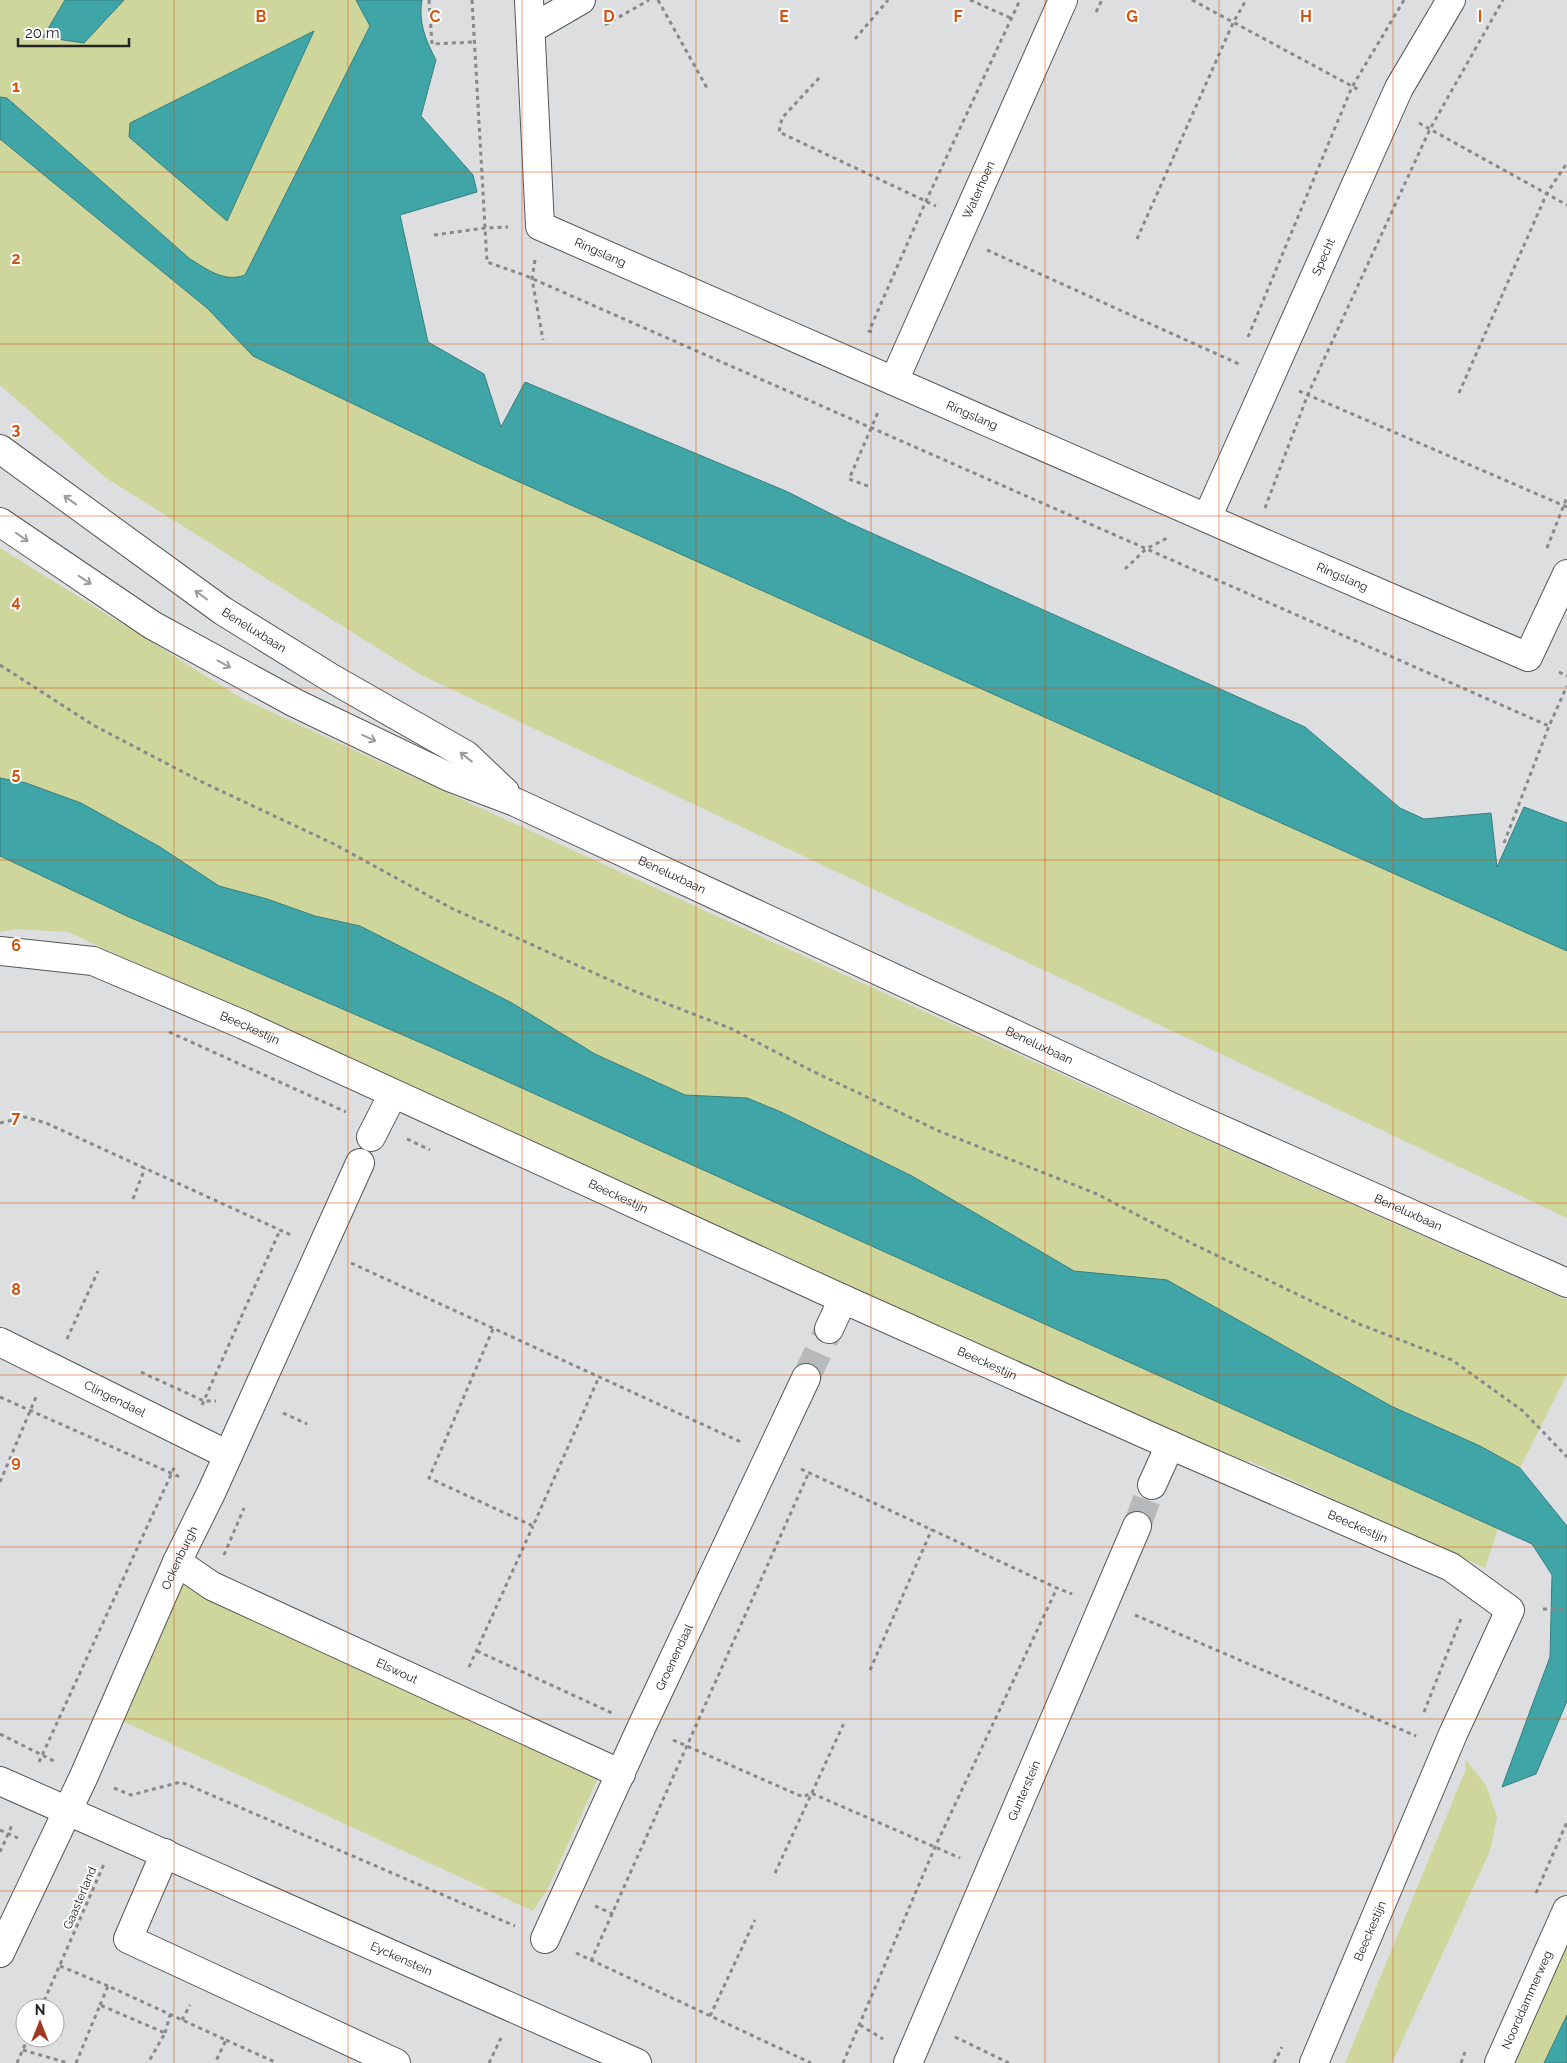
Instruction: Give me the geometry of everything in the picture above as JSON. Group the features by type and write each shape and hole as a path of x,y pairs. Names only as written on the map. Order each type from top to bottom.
{"street":[{"name":"Ringslang","path":"529,0 540,226 1528,657 1567,574"},
{"path":"531,29 581,0"},
{"name":"Waterhoen","path":"894,381 1063,0"},
{"name":"Specht","path":"1207,518 1399,88 1451,0"},
{"name":"Beneluxbaan","path":"0,449 223,611 331,678 466,755 515,802"},
{"name":"Beneluxbaan","path":"0,522 152,625 295,703 449,776 515,802 1191,1116 1567,1283"},
{"name":"Beeckestijn","path":"0,951 93,960 244,1025 843,1299 1170,1445 1451,1567 1510,1610 1447,1748 1314,2063"},
{"path":"371,1137 393,1094"},
{"name":"Ockenburgh","path":"0,1953 68,1812 177,1562 228,1455 360,1163"},
{"path":"829,1328 843,1299"},
{"name":"Clingendael","path":"0,1342 228,1455"},
{"name":"Groenendaal","path":"545,1939 642,1726 806,1378"},
{"path":"1152,1485 1170,1445"},
{"name":"Gunterstein","path":"916,2060 925,2024 1137,1526"},
{"name":"Elswout","path":"177,1562 212,1586 621,1774"},
{"name":"Eyckenstein","path":"0,1781 638,2063"},
{"path":"165,1853 128,1939 396,2063"},
{"name":"Noorddammerweg","path":"1499,2063 1567,1910"}],"path":[{"path":"429,0 432,44 474,42"},
{"path":"658,0 707,88"},
{"path":"855,39 888,0"},
{"path":"970,0 1048,34"},
{"path":"869,331 926,201 1020,0"},
{"path":"1093,18 1102,0"},
{"path":"1137,240 1233,22 1246,0"},
{"path":"1245,345 1352,86 1404,0"},
{"path":"1274,512 1264,509 1308,394 1430,129 1503,0"},
{"path":"819,78 782,118 779,132 926,201 962,228 1238,363 1565,506"},
{"path":"1459,393 1547,194 1567,163"},
{"path":"434,235 485,228"},
{"path":"532,279 543,340"},
{"path":"860,327 907,350"},
{"path":"1234,372 1241,354"},
{"path":"868,486 849,479 870,428"},
{"path":"1545,552 1567,497"},
{"path":"1125,569 1146,549"},
{"path":"0,665 93,725 204,783 334,844 451,908 634,991 732,1029 812,1071 939,1131 1097,1194 1195,1245 1359,1324 1452,1360 1523,1411 1567,1456"},
{"path":"1504,843 1549,726 1567,686"},
{"path":"0,1123 25,1117 46,1123 809,1472 1057,1588 1138,1616 1447,1748"},
{"path":"133,1199 145,1168"},
{"path":"0,1852 25,1792 190,1437 204,1401 280,1230"},
{"path":"493,1329 429,1478 533,1526"},
{"path":"68,1337 76,1341"},
{"path":"136,1369 204,1401 252,1401"},
{"path":"455,1698 599,1377"},
{"path":"0,1397 172,1473"},
{"path":"591,1961 809,1472"},
{"path":"870,1670 932,1529"},
{"path":"844,2063 935,1847 1057,1588"},
{"path":"1542,1610 1567,1609"},
{"path":"477,1650 802,1797 811,1793 990,1871"},
{"path":"776,1873 844,1723"},
{"path":"0,1734 84,1776 131,1795 181,1782 545,1939 811,2063"},
{"name":"Gaasterland","path":"46,1998 118,1833 131,1795"},
{"path":"710,2016 755,1920"},
{"path":"60,1966 277,2063"},
{"path":"76,2063 108,1986"},
{"path":"100,2005 165,2033"},
{"path":"148,2063 165,2033 170,2015"},
{"path":"925,2024 1009,2063"},
{"path":"215,2063 226,2040"},
{"path":"18,2063 23,2050 68,2063"}],"green space":[{"path":"0,0 65,0 43,37 84,43 124,0 356,0 370,26 245,275 230,277 216,274 190,259 7,98 0,97"},
{"path":"0,139 207,308 253,356 477,463 1567,951 1567,1218 419,674 106,478 0,385"},
{"path":"0,548 243,699 1146,1113 1567,1300 1567,1374 1520,1468 1480,1446 1391,1406 1167,1280 1074,1271 912,1176 781,1112 746,1098 685,1095 595,1054 512,1003 360,926 315,916 267,899 219,886 160,847 81,803 26,783 0,778"},
{"path":"0,856 129,917 433,1048 1498,1528 1485,1568 1250,1461 1221,1467 68,932 16,929 0,932"},
{"path":"183,1585 598,1778 549,1886 533,1911 122,1721"},
{"path":"1465,1759 1486,1785 1497,1817 1490,1851 1392,2063 1345,2063 1466,1769"},
{"path":"1567,1925 1567,2015 1544,2063 1503,2063"}],"water":[{"path":"65,0 124,0 84,43 43,37"},
{"path":"356,0 422,0 422,24 436,60 421,116 473,175 477,192 400,215 428,342 484,374 501,427 525,382 788,492 847,522 1305,727 1400,808 1424,819 1491,813 1497,867 1524,807 1567,823 1567,951 477,463 253,356 207,308 0,139 0,97 7,98 190,259 216,274 230,277 245,275 370,26"},
{"path":"314,31 227,221 129,137 130,123"},
{"path":"0,778 26,783 81,803 160,847 219,886 267,899 315,916 360,926 512,1003 595,1054 685,1095 747,1098 781,1112 912,1176 1074,1271 1167,1280 1391,1406 1480,1446 1520,1468 1567,1526 1567,1701 1536,1774 1502,1787 1550,1657 1552,1575 1532,1544 433,1048 129,917 0,856"},
{"path":"1567,2015 1567,2063 1544,2063"}],"tunnel":[{"path":"806,1378 829,1329"},
{"path":"1137,1526 1152,1485"}]}
